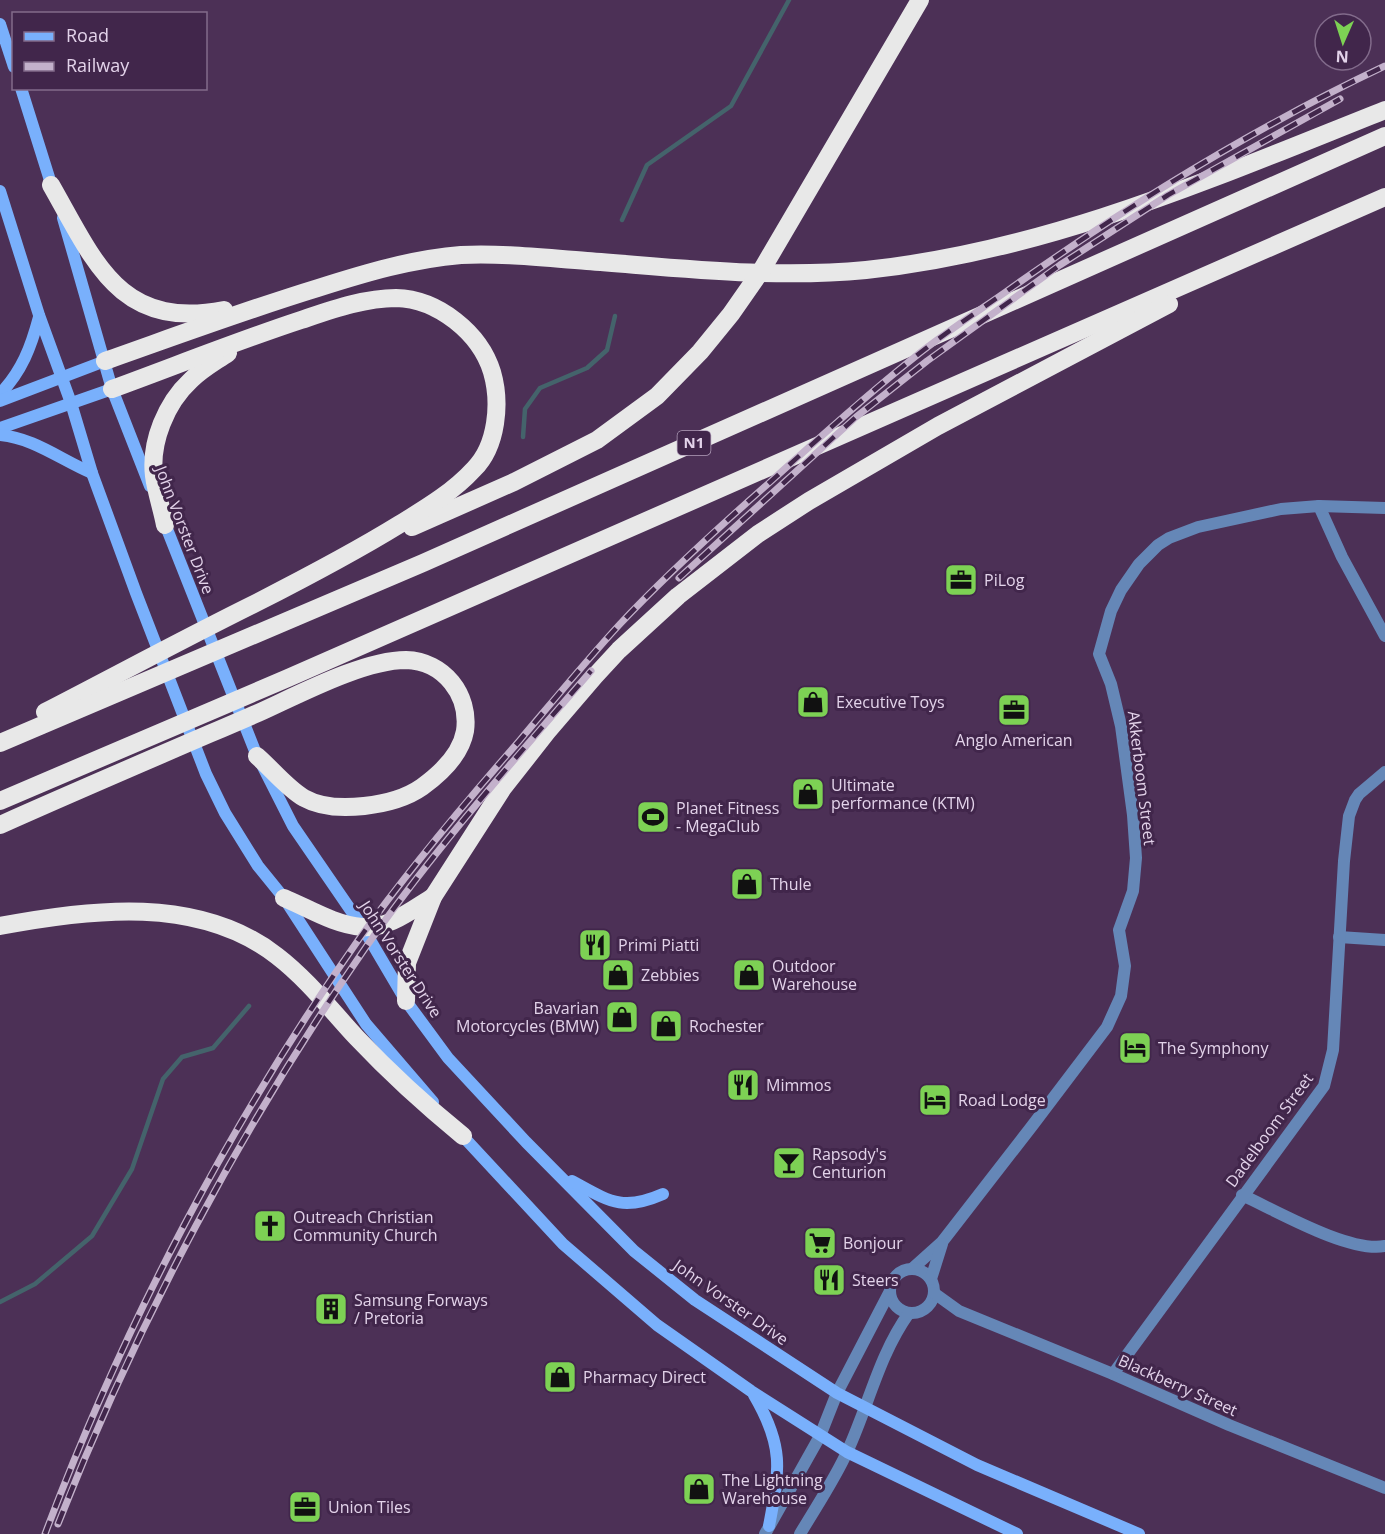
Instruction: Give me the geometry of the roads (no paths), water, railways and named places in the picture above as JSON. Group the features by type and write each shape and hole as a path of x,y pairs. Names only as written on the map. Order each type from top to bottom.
{"highway":[{"path":"0,735 350,555 514,482 597,441 657,396 712,337 761,270 920,0"},
{"path":"105,361 279,300 372,271 460,255 516,256 708,271 808,274 865,270 943,259 1075,227 1185,188 1385,110"},
{"name":"N1","path":"0,743 423,563 1385,136"},
{"path":"51,185 94,259 103,272 129,298 171,313 196,314 279,300"},
{"path":"0,801 139,743 1385,197"},
{"path":"406,1001 407,963 433,897 503,788 554,723 595,676 619,650 678,596 758,534 808,501 938,426 1189,293 1385,202"},
{"path":"112,389 257,334 360,303 394,298 409,299 429,305 456,322 473,338 491,370 496,401 493,438 477,467 454,489 350,555"},
{"path":"165,525 154,474 154,450 169,407 179,392 201,371 257,334"},
{"path":"0,825 365,668 399,660 421,663 440,671 456,687 462,697 466,718 465,730 459,747 448,763 432,780 412,794 377,805 341,806 314,802 300,794 256,754"},
{"path":"284,898 333,919 363,928 395,920 433,897"},
{"path":"0,926 68,916 144,912 179,915 245,936 277,955 300,976 408,1090 463,1136"}],"main road":[{"path":"0,24 12,61"},
{"name":"John Vorster Drive","path":"22,90 64,220 112,389 256,754 293,826 363,928 406,1001 448,1058 526,1142 634,1251 694,1300 837,1393 864,1408 977,1465 1139,1534"},
{"path":"0,191 92,473 206,774 225,813 258,866 284,898 366,1023 463,1136 564,1244 657,1325 820,1436 848,1452 1017,1534"},
{"path":"0,394 23,365 39,315"},
{"path":"0,401 105,361"},
{"path":"0,428 112,389"},
{"path":"0,435 30,442 67,463 92,473"},
{"path":"560,1175 618,1203 640,1203 663,1194"},
{"path":"751,1391 767,1418 778,1460 776,1489 767,1530"}],"street":[{"name":"Akkerboom Street","path":"913,1268 942,1242 1107,1027 1121,996 1125,966 1119,930 1133,891 1136,874 1135,847 1130,785 1120,726 1111,684 1099,654 1116,600 1139,564 1158,545 1169,538 1198,527 1281,508 1319,506 1385,508"},
{"path":"1319,506 1342,557 1385,636"},
{"name":"Dadelboom Street","path":"1113,1374 1242,1196 1316,1099 1327,1078 1333,1050 1349,816 1359,794 1385,772"},
{"path":"1339,937 1385,940"},
{"path":"1242,1196 1345,1241 1376,1248 1385,1246"},
{"name":"Akkerboom Street","path":"931,1279 942,1242"},
{"path":"767,1530 820,1436 837,1393 889,1293 893,1278 898,1273 913,1268 921,1270 931,1279 934,1293 929,1306 916,1313 909,1313 896,1307 889,1293"},
{"name":"Blackberry Street","path":"934,1293 959,1311"},
{"name":"Blackberry Street","path":"929,1306 959,1311 1385,1488"},
{"path":"800,1534 848,1452 890,1341 909,1313"}],"waterway":[{"path":"622,220 647,165 731,106 789,0"},
{"path":"523,437 525,409 540,388 587,368 607,350 615,316"},
{"path":"0,1302 35,1284 92,1236 132,1169 163,1079 182,1057 213,1048 249,1006"}],"railway":[{"path":"45,1534 109,1379 145,1302 224,1152 267,1079 312,1008 397,887 620,624 674,569 731,517 860,402 938,339 1098,229 1191,170 1335,90 1385,66"},
{"path":"679,578 856,417 927,361 1060,265 1168,195 1340,99"},
{"path":"58,1524 122,1374 158,1300 235,1154 277,1084 321,1014 392,911 475,806 591,671"}],"place":[{"name":"PiLog","path":"961,580"},
{"name":"Executive Toys","path":"813,702"},
{"name":"Anglo American","path":"1014,710"},
{"name":"Ultimate performance (KTM)","path":"808,794"},
{"name":"Planet Fitness - MegaClub","path":"653,817"},
{"name":"Thule","path":"747,884"},
{"name":"Primi Piatti","path":"595,945"},
{"name":"Zebbies","path":"618,975"},
{"name":"Outdoor Warehouse","path":"749,975"},
{"name":"Bavarian Motorcycles (BMW)","path":"622,1017"},
{"name":"Rochester","path":"666,1026"},
{"name":"The Symphony","path":"1135,1048"},
{"name":"Mimmos","path":"743,1085"},
{"name":"Road Lodge","path":"935,1100"},
{"name":"Rapsody's Centurion","path":"789,1163"},
{"name":"Outreach Christian Community Church","path":"270,1226"},
{"name":"Bonjour","path":"820,1243"},
{"name":"Steers","path":"829,1280"},
{"name":"Samsung Forways / Pretoria","path":"331,1309"},
{"name":"Pharmacy Direct","path":"560,1377"},
{"name":"The Lightning Warehouse","path":"699,1489"},
{"name":"Union Tiles","path":"305,1507"}]}
